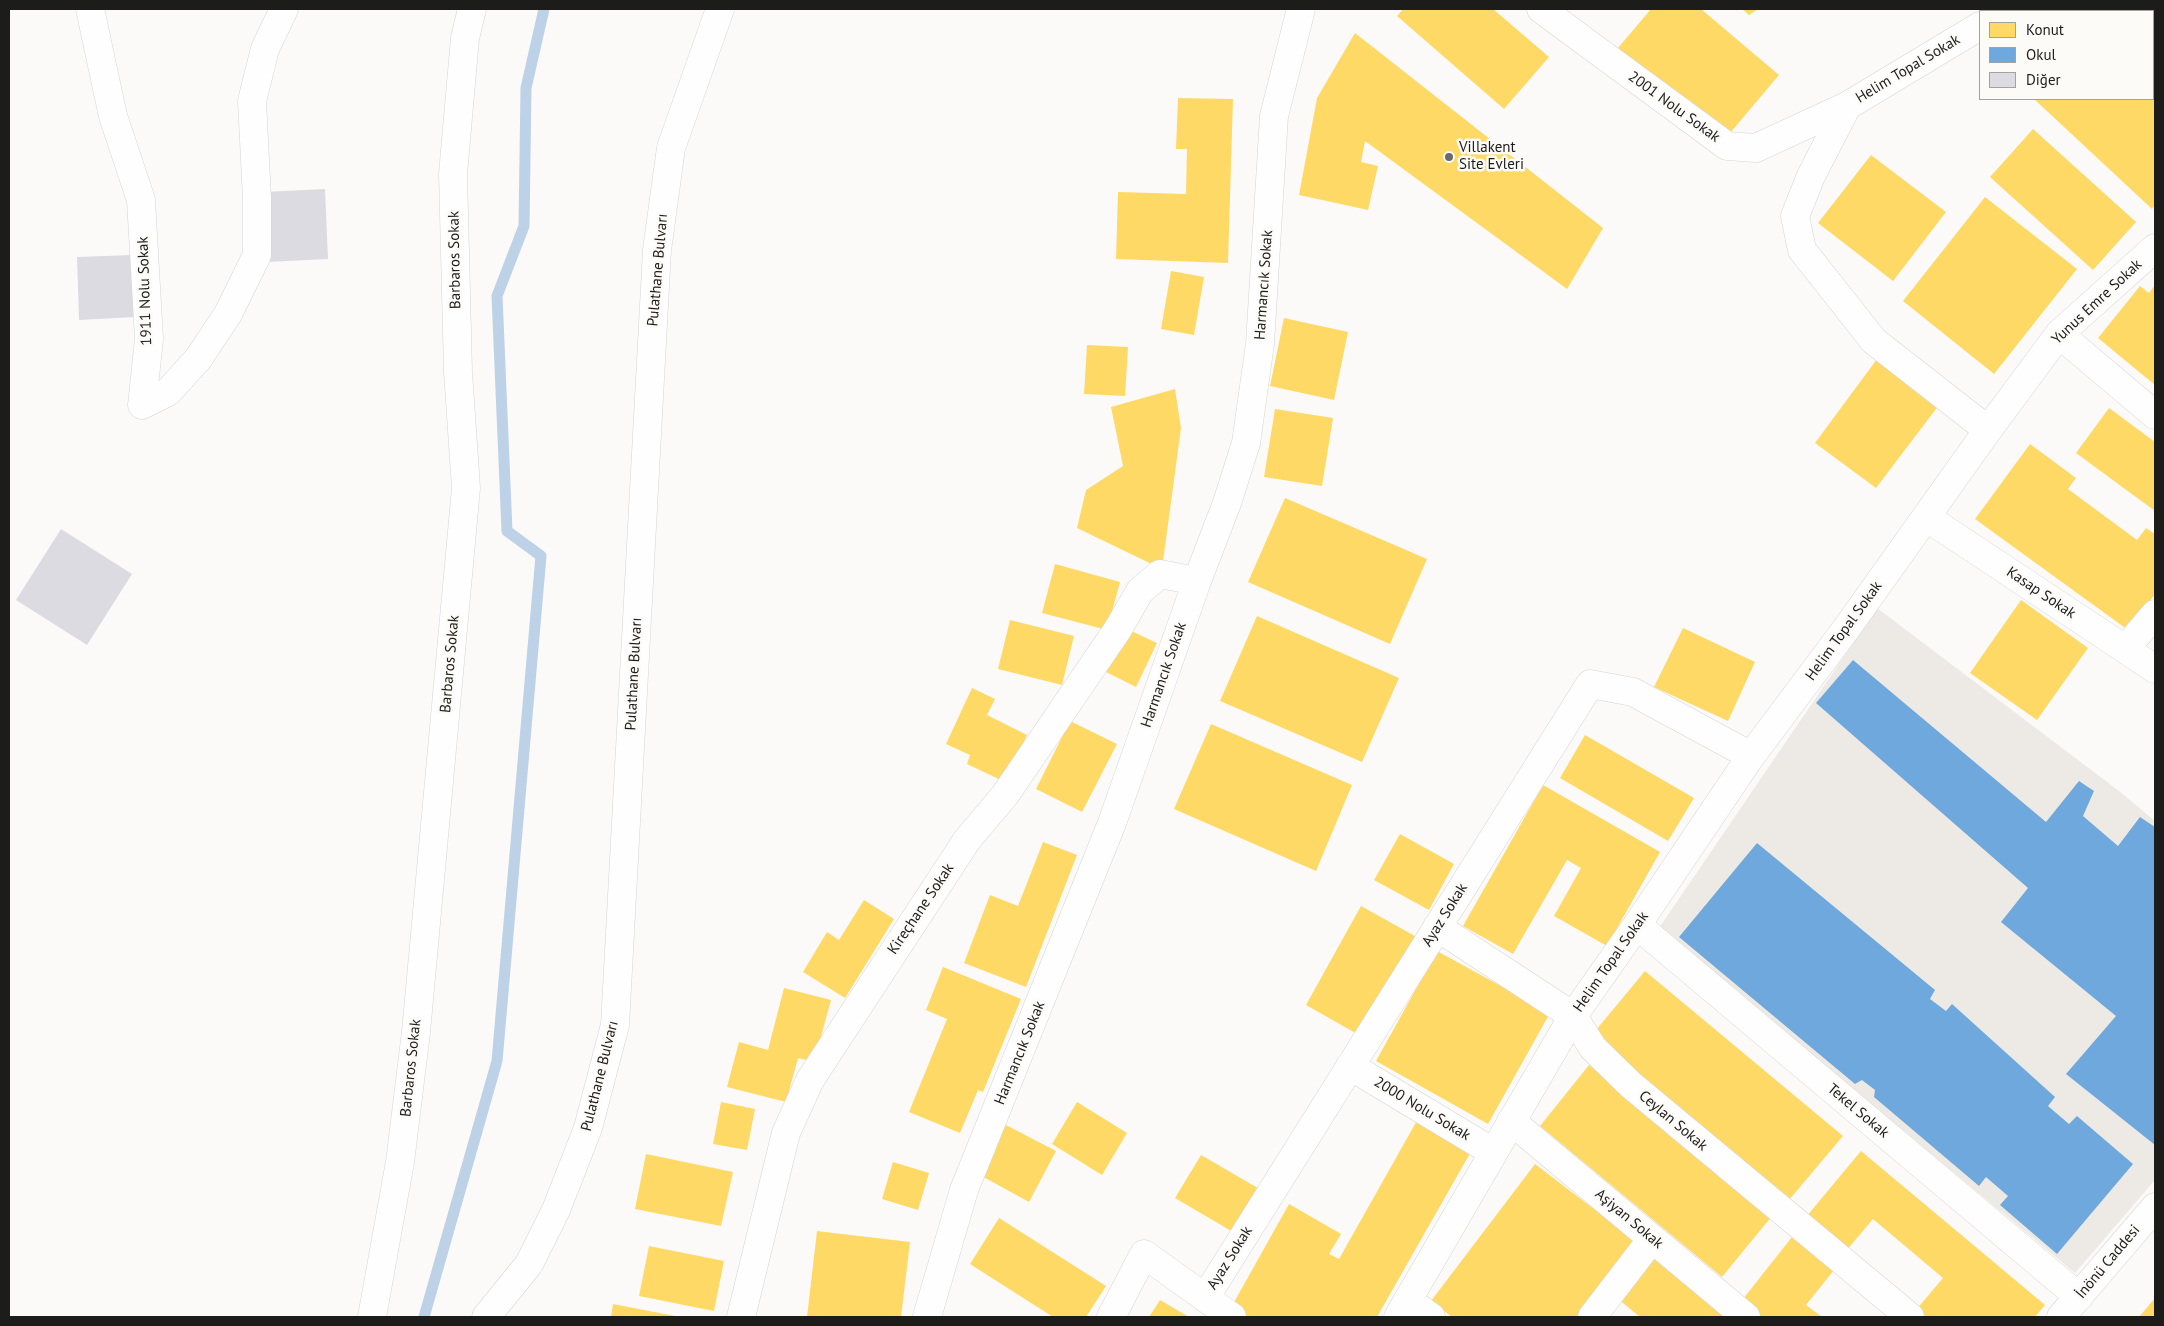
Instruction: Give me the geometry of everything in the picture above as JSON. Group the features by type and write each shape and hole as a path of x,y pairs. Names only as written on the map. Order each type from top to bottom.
{"street":[{"name":"1911 Nolu Sokak","path":"90,9 113,116 142,200 149,339 142,404 168,392 198,359 228,314 258,255 252,101 265,49 284,9"},
{"name":"Barbaros Sokak","path":"372,1317 400,1162 414,1041 466,488 458,372 453,174 465,38 472,9"},
{"name":"Pulathane Bulvarı","path":"486,1317 529,1264 556,1210 588,1128 615,1025 657,250 672,148 720,9"},
{"name":"Harmancık Sokak","path":"927,1317 964,1190 1112,823 1197,581 1227,503 1246,443 1260,344 1274,116 1301,9"},
{"name":"2001 Nolu Sokak","path":"1558,13 1727,146 1756,148 1847,106"},
{"name":"Helim Topal Sokak","path":"1403,1308 1573,1016 1751,756 1846,629 1988,430 1874,341 1802,250 1794,216 1811,176 1847,106 1979,27"},
{"name":"Yunus Emre Sokak","path":"1988,430 2059,334 2155,248"},
{"path":"2059,334 2155,415"},
{"name":"Kasap Sokak","path":"1926,517 2155,669"},
{"name":"Kireçhane Sokak","path":"741,1317 786,1133 810,1080 967,840 1006,795 1118,628 1140,591 1160,574 1197,581"},
{"path":"2125,649 2155,614"},
{"name":"Ayaz Sokak","path":"1206,1298 1590,684 1633,692 1751,756"},
{"name":"Tekel Sokak","path":"1637,925 2079,1297"},
{"name":"Ceylan Sokak","path":"1437,928 1573,1016 1593,1048 1630,1085 1910,1317"},
{"name":"2000 Nolu Sokak","path":"1350,1066 1493,1152"},
{"name":"Aşiyan Sokak","path":"1511,1121 1746,1317"},
{"name":"İnönü Caddesi","path":"2061,1317 2155,1207"},
{"path":"1592,1317 1652,1239"},
{"path":"1111,1317 1144,1254 1232,1317"},
{"path":"1403,1308 1431,1317"}],"shaded area":[{"path":"1877,608 2119,791 2155,821 2155,1180 2075,1273 1659,928"}],"building: Konut":[{"path":"1403,9 1493,9 1549,57 1504,109 1397,16"},
{"path":"1651,9 1701,9 1779,75 1725,139 1618,48"},
{"path":"1742,9 1758,9 1749,15"},
{"name":"Villakent Site Evleri","path":"1355,33 1603,228 1567,289 1365,141 1361,162 1378,166 1368,210 1299,195 1317,98"},
{"path":"2154,86 2155,205 2152,209 2035,100 2154,100"},
{"path":"1178,98 1233,99 1228,263 1116,259 1118,192 1186,194 1187,149 1176,149"},
{"path":"2033,129 2136,222 2093,270 1990,177"},
{"path":"1871,155 1946,212 1893,281 1818,223"},
{"path":"1985,197 2077,269 1994,374 1903,301"},
{"path":"1171,271 1204,277 1194,335 1161,329"},
{"path":"2155,285 2155,385 2098,338 2140,286 2149,293"},
{"path":"1284,318 1348,332 1334,400 1270,386"},
{"path":"1087,345 1128,347 1125,396 1084,394"},
{"path":"1877,359 1939,405 1876,488 1815,443"},
{"path":"1175,389 1181,428 1162,569 1077,528 1086,490 1123,466 1111,407"},
{"path":"2109,408 2155,442 2155,511 2076,453"},
{"path":"1275,409 1333,418 1322,486 1264,477"},
{"path":"2030,444 2076,478 2068,489 2137,540 2146,528 2155,534 2155,594 2128,630 1975,519"},
{"path":"1285,498 1427,559 1390,644 1248,582"},
{"path":"1055,564 1120,582 1107,630 1042,613"},
{"path":"2021,600 2088,648 2037,720 1970,673"},
{"path":"1257,616 1399,678 1362,762 1220,701"},
{"path":"1010,620 1074,636 1062,685 998,669"},
{"path":"1125,628 1157,643 1136,687 1104,671"},
{"path":"1683,628 1755,662 1728,721 1654,687"},
{"path":"972,688 995,699 987,715 1027,735 1005,782 967,764 970,755 946,744"},
{"path":"1070,721 1117,744 1082,812 1036,789"},
{"path":"1211,724 1352,785 1316,871 1174,809"},
{"path":"1585,735 1694,798 1668,841 1560,778"},
{"path":"1543,785 1660,852 1607,946 1554,916 1581,868 1567,860 1513,954 1463,926"},
{"path":"1400,834 1454,864 1429,910 1374,880"},
{"path":"1043,842 1077,855 1026,987 964,963 990,895 1018,906"},
{"path":"864,900 894,919 845,998 803,972 827,932 839,940"},
{"path":"1361,906 1422,940 1366,1039 1306,1005"},
{"path":"1437,951 1550,1013 1488,1124 1376,1061"},
{"path":"943,967 1021,999 983,1092 978,1090 960,1133 909,1112 947,1019 926,1010"},
{"path":"1645,971 1843,1136 1789,1200 1591,1036"},
{"path":"784,988 831,1000 814,1062 798,1058 786,1102 727,1087 739,1042 768,1050"},
{"path":"1589,1065 1772,1216 1722,1277 1540,1126"},
{"path":"721,1102 755,1109 747,1150 713,1144"},
{"path":"1077,1102 1127,1133 1102,1175 1052,1144"},
{"path":"1419,1117 1473,1148 1377,1317 1248,1317 1233,1304 1289,1204 1341,1234 1329,1254 1339,1259"},
{"path":"1006,1125 1056,1151 1029,1202 978,1174"},
{"path":"1861,1151 2045,1305 2035,1317 1925,1317 1916,1310 1943,1278 1873,1219 1846,1251 1806,1217"},
{"path":"646,1154 733,1172 721,1226 635,1209"},
{"path":"1201,1155 1263,1191 1238,1235 1175,1198"},
{"path":"893,1162 929,1173 918,1210 882,1199"},
{"path":"1535,1164 1637,1242 1580,1317 1452,1317 1431,1301"},
{"path":"999,1218 1106,1286 1086,1317 1053,1317 970,1264"},
{"path":"817,1231 910,1242 901,1317 807,1317"},
{"path":"1792,1237 1834,1270 1806,1305 1822,1317 1757,1317 1739,1304"},
{"path":"649,1246 724,1261 714,1311 639,1296"},
{"path":"1654,1255 1728,1317 1640,1317 1618,1299"},
{"path":"2155,1298 2155,1317 2139,1317"},
{"path":"1160,1300 1189,1317 1149,1317"},
{"path":"613,1304 675,1316 675,1317 611,1317"}],"building: Okul":[{"path":"1853,660 2046,822 2079,781 2094,791 2083,816 2118,846 2140,817 2155,827 2155,1145 2066,1074 2116,1016 2001,922 2028,888 1816,703"},
{"path":"1757,843 1935,990 1930,999 1946,1011 1952,1004 2055,1097 2048,1106 2069,1124 2077,1116 2133,1164 2057,1254 2000,1205 2008,1196 1986,1177 1979,1186 1874,1097 1875,1090 1862,1080 1855,1084 1679,937"}],"building: Diğer":[{"path":"325,189 328,259 267,262 264,192"},
{"path":"134,255 136,317 79,320 77,257"},
{"path":"61,529 132,574 87,645 16,600"}],"waterway":[{"path":"424,1317 497,1061 541,556 507,531 497,296 524,226 526,88 544,9"}],"place":[{"name":"Villakent Site Evleri","path":"1449,157"}]}
